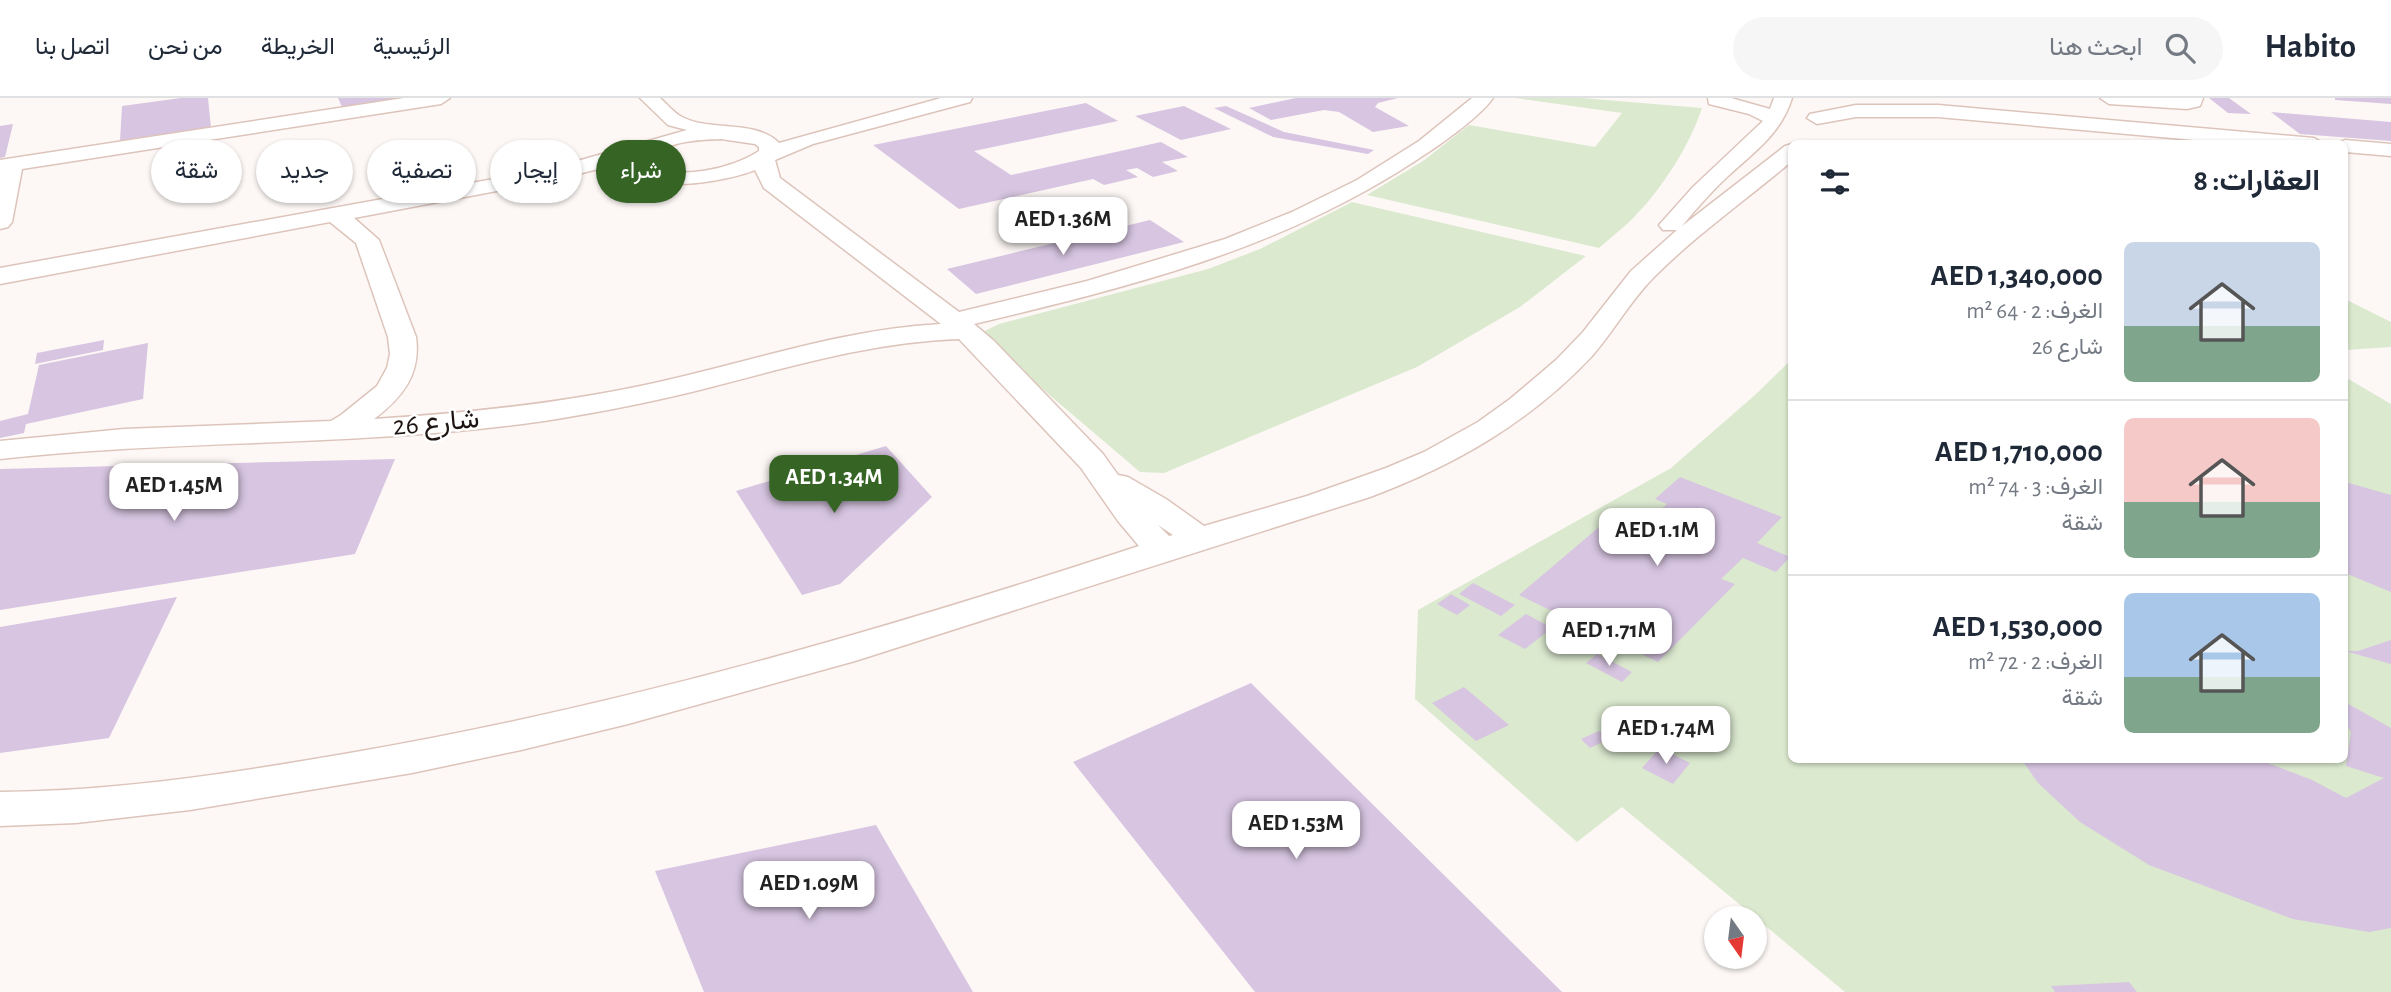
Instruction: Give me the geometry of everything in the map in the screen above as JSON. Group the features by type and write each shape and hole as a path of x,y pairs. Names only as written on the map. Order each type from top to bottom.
{"street":[{"path":"0,222 6,165 441,98"},
{"path":"649,98 665,115 690,126 742,135 770,145 766,175 781,191 924,296 1002,365 1107,479 1130,514 1162,550"},
{"path":"693,177 737,170 806,140 963,98"},
{"name":"شارع 26","path":"0,450 126,437 340,430 495,418 587,405 675,387 863,340 959,326 1170,266 1272,231 1347,193 1402,160 1484,98"},
{"path":"1707,99 1742,98"},
{"path":"1646,271 1647,259 1657,239 1706,186 1761,138 1775,119 1783,98"},
{"path":"1800,140 1817,118 1823,98"},
{"path":"1880,98 1938,111"},
{"path":"2007,98 2034,100"},
{"path":"2109,98 2186,103 2193,102 2194,98"},
{"path":"1707,99 1756,110 1775,119"},
{"path":"2085,104 2183,114 2198,119 2218,135"},
{"path":"1817,118 1856,110 1938,111 2271,140"},
{"path":"659,140 667,129 665,115"},
{"path":"677,140 693,135 812,134 851,128"},
{"path":"2348,146 2391,150"},
{"path":"0,809 36,810 235,788 512,739 769,675 914,633 1199,538 1333,499 1407,470 1473,439 1517,407 1573,359 1593,338 1646,271 1788,153"},
{"path":"686,176 742,181 781,191"},
{"path":"0,276 490,186"},
{"path":"365,208 371,223 367,240"},
{"path":"334,214 367,240 402,337 405,363 402,373 379,401 340,430"},
{"name":"شارع 26","path":"863,340 908,320 921,308 924,296"},
{"path":"398,427 406,403 406,382 402,373"},
{"path":"1107,479 1154,506 1199,538"},
{"path":"0,831 93,804"}],"green space":[{"path":"1515,98 1582,98 1702,108 1683,151 1656,192 1632,219 1599,248 1367,195 1423,161 1469,125 1595,147 1622,113"},
{"path":"1352,202 1586,256 1520,307 1417,367 1164,473 1140,472 985,340 985,331 999,324 1208,269 1260,249"},
{"path":"2348,300 2391,322 2391,347 2348,350"},
{"path":"1788,363 1788,763 2348,763 2348,379 2391,404 2391,992 1845,992 1768,928 1768,906 1741,906 1622,807 1577,842 1415,699 1418,610 1671,468"}],"building":[{"path":"181,98 208,98 211,128 120,141 122,106"},
{"path":"338,98 393,98 393,100 342,107"},
{"path":"1296,98 1398,98 1378,103 1375,107 1409,126 1373,132 1339,112 1324,110 1271,120 1249,108"},
{"path":"2209,98 2229,98 2251,114 2228,113"},
{"path":"2391,98 2391,104 2335,100"},
{"path":"1086,103 1118,121 974,151 1011,175 1161,142 1188,157 1162,162 1178,171 1153,177 1137,168 1126,170 1138,177 1104,185 1093,179 959,209 873,145"},
{"path":"1184,106 1231,129 1181,140 1135,116"},
{"path":"1226,106 1284,132 1374,150 1368,154 1273,137 1214,108"},
{"path":"2271,112 2391,122 2391,141 2300,134"},
{"path":"13,124 5,157 0,158 0,126"},
{"path":"1150,220 1184,242 976,294 947,269"},
{"path":"104,340 103,350 35,364 37,353"},
{"path":"148,343 143,399 26,424 24,433 0,438 0,421 28,414 39,365"},
{"path":"886,446 932,497 840,584 802,595 736,491"},
{"path":"395,459 355,554 0,610 0,469"},
{"path":"1680,477 1782,517 1757,543 1788,556 1788,559 1776,572 1743,558 1721,579 1735,584 1658,662 1519,595 1619,510 1646,522 1667,504 1655,499"},
{"path":"2348,483 2391,495 2391,592 2348,574"},
{"path":"1473,583 1515,605 1501,616 1459,594"},
{"path":"1451,594 1470,605 1457,615 1437,604"},
{"path":"177,597 109,738 0,753 0,627"},
{"path":"1526,614 1552,628 1525,649 1498,635"},
{"path":"2391,640 2391,664 2348,652"},
{"path":"1597,654 1632,672 1622,682 1586,663"},
{"path":"1251,683 1562,992 1255,992 1073,762"},
{"path":"1464,687 1509,725 1476,741 1432,703"},
{"path":"2348,704 2391,728 2391,928 2369,932 2293,919 2149,865 2080,822 2038,783 2024,763 2268,763 2312,780 2346,798 2384,778 2346,766 2351,732 2348,726"},
{"path":"1599,731 1609,739 1590,748 1581,739"},
{"path":"1660,748 1690,763 1673,784 1642,768"},
{"path":"876,825 973,992 704,992 655,871"},
{"path":"2129,982 2137,992 2055,992 2051,986"}]}
